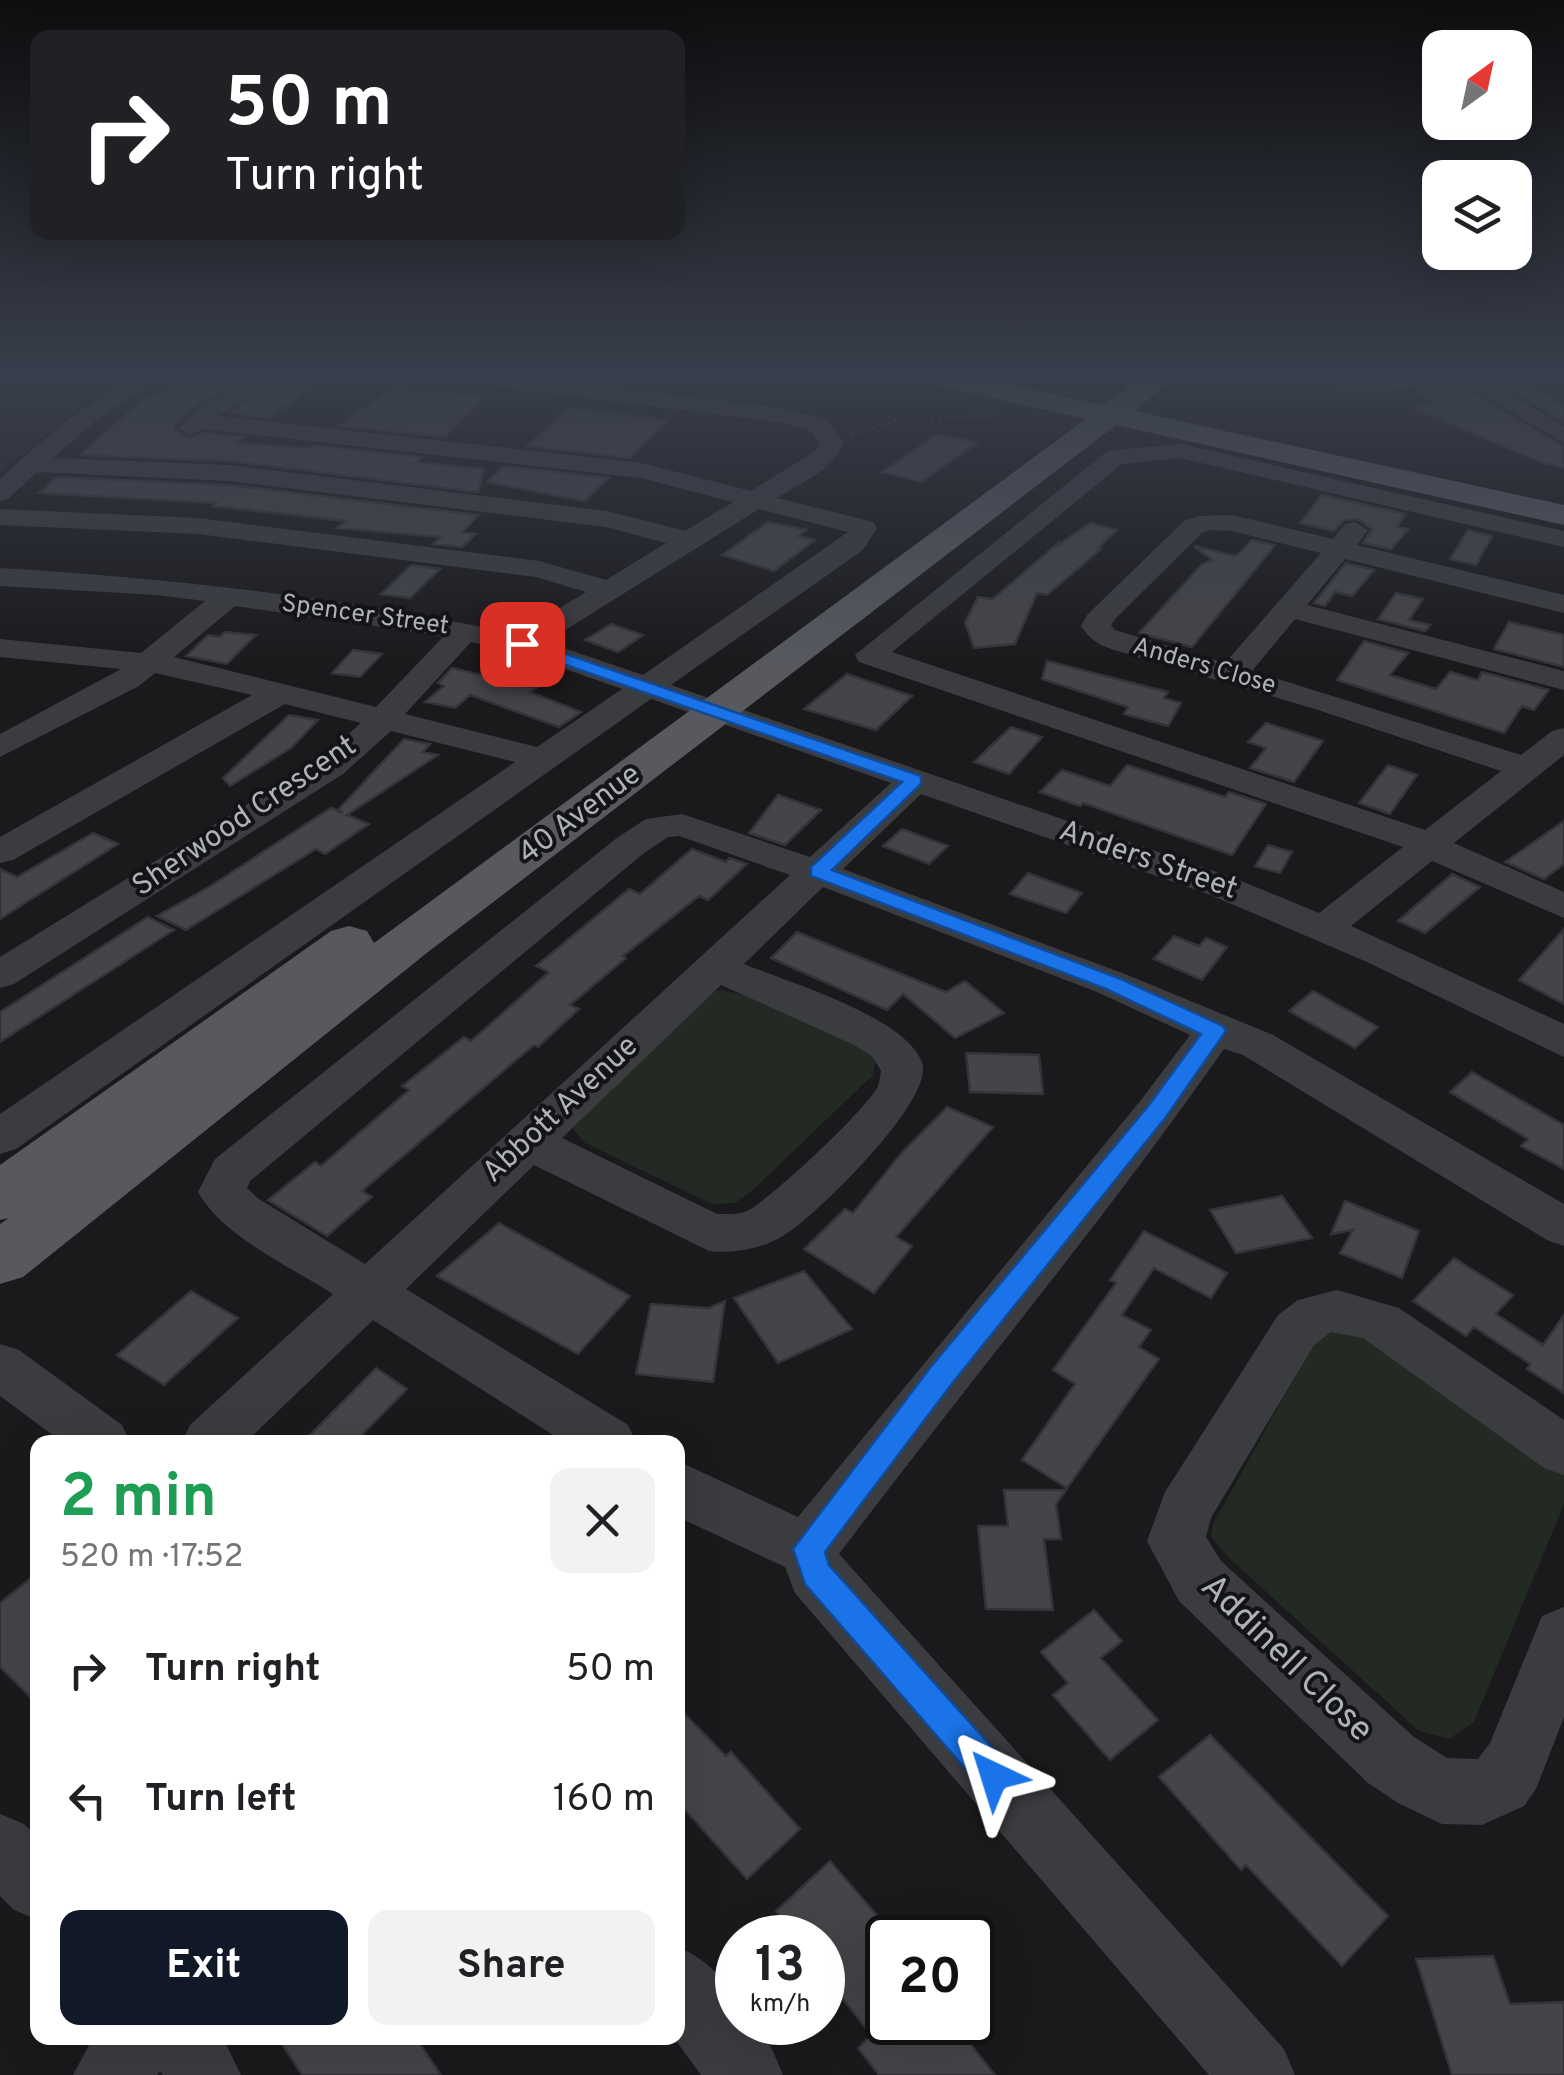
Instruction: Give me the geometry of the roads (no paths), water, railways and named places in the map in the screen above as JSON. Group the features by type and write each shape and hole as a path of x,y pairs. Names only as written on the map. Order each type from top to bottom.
{"main road":[{"name":"40 Avenue","path":"0,1197 991,473"},
{"name":"40 Avenue","path":"0,1258 410,941 682,700 991,473"},
{"path":"1382,473 1564,515"},
{"path":"1425,473 1564,501"}],"street":[{"path":"0,493 22,473"},
{"path":"104,520 145,473"},
{"path":"227,473 583,516 690,541"},
{"path":"0,1137 543,759 682,700 853,544 864,528 650,473"},
{"path":"522,644 798,473"},
{"path":"1095,473 870,655 1429,844 1564,906"},
{"path":"1272,473 1564,539"},
{"path":"1232,675 1383,498"},
{"path":"0,517 198,526 538,570 611,590"},
{"name":"Anders Close","path":"1526,768 1112,640 1099,632 1098,620 1193,527 1202,523 1232,523 1564,604"},
{"name":"Spencer Street","path":"0,576 124,583 465,631 522,644 682,700"},
{"path":"0,746 119,684 151,663 229,596"},
{"path":"1290,610 1564,682"},
{"name":"Sherwood Crescent","path":"0,975 348,754 465,631"},
{"path":"0,648 151,663 386,717 543,759"},
{"path":"0,852 280,692"},
{"name":"Anders Street","path":"682,700 1190,875 1444,981 1564,1042"},
{"path":"1324,928 1564,738"},
{"name":"Abbott Avenue","path":"217,1435 914,780"},
{"path":"598,1435 242,1212 222,1192 231,1171 631,845 659,828 682,825 818,872 1114,984 1215,1031 1258,1045 1564,1227"},
{"path":"527,1141 709,1232 725,1234 755,1229 782,1210 895,1097 903,1070 898,1058 876,1038 715,967"},
{"path":"808,1549 940,1376 1157,1111 1215,1031"},
{"name":"Addinell Close","path":"1564,1451 1382,1323 1350,1310 1320,1312 1296,1330 1185,1510 1176,1541 1200,1581 1391,1760 1442,1790 1482,1792 1501,1782 1513,1766 1564,1638"},
{"path":"0,1366 94,1435"},
{"path":"685,1490 711,1507 808,1549 816,1573 1258,2075"},
{"path":"0,1848 30,1878"},
{"path":"685,1992 746,2075"},
{"path":"110,2075 134,2045"},
{"path":"186,2045 204,2075"}]}
